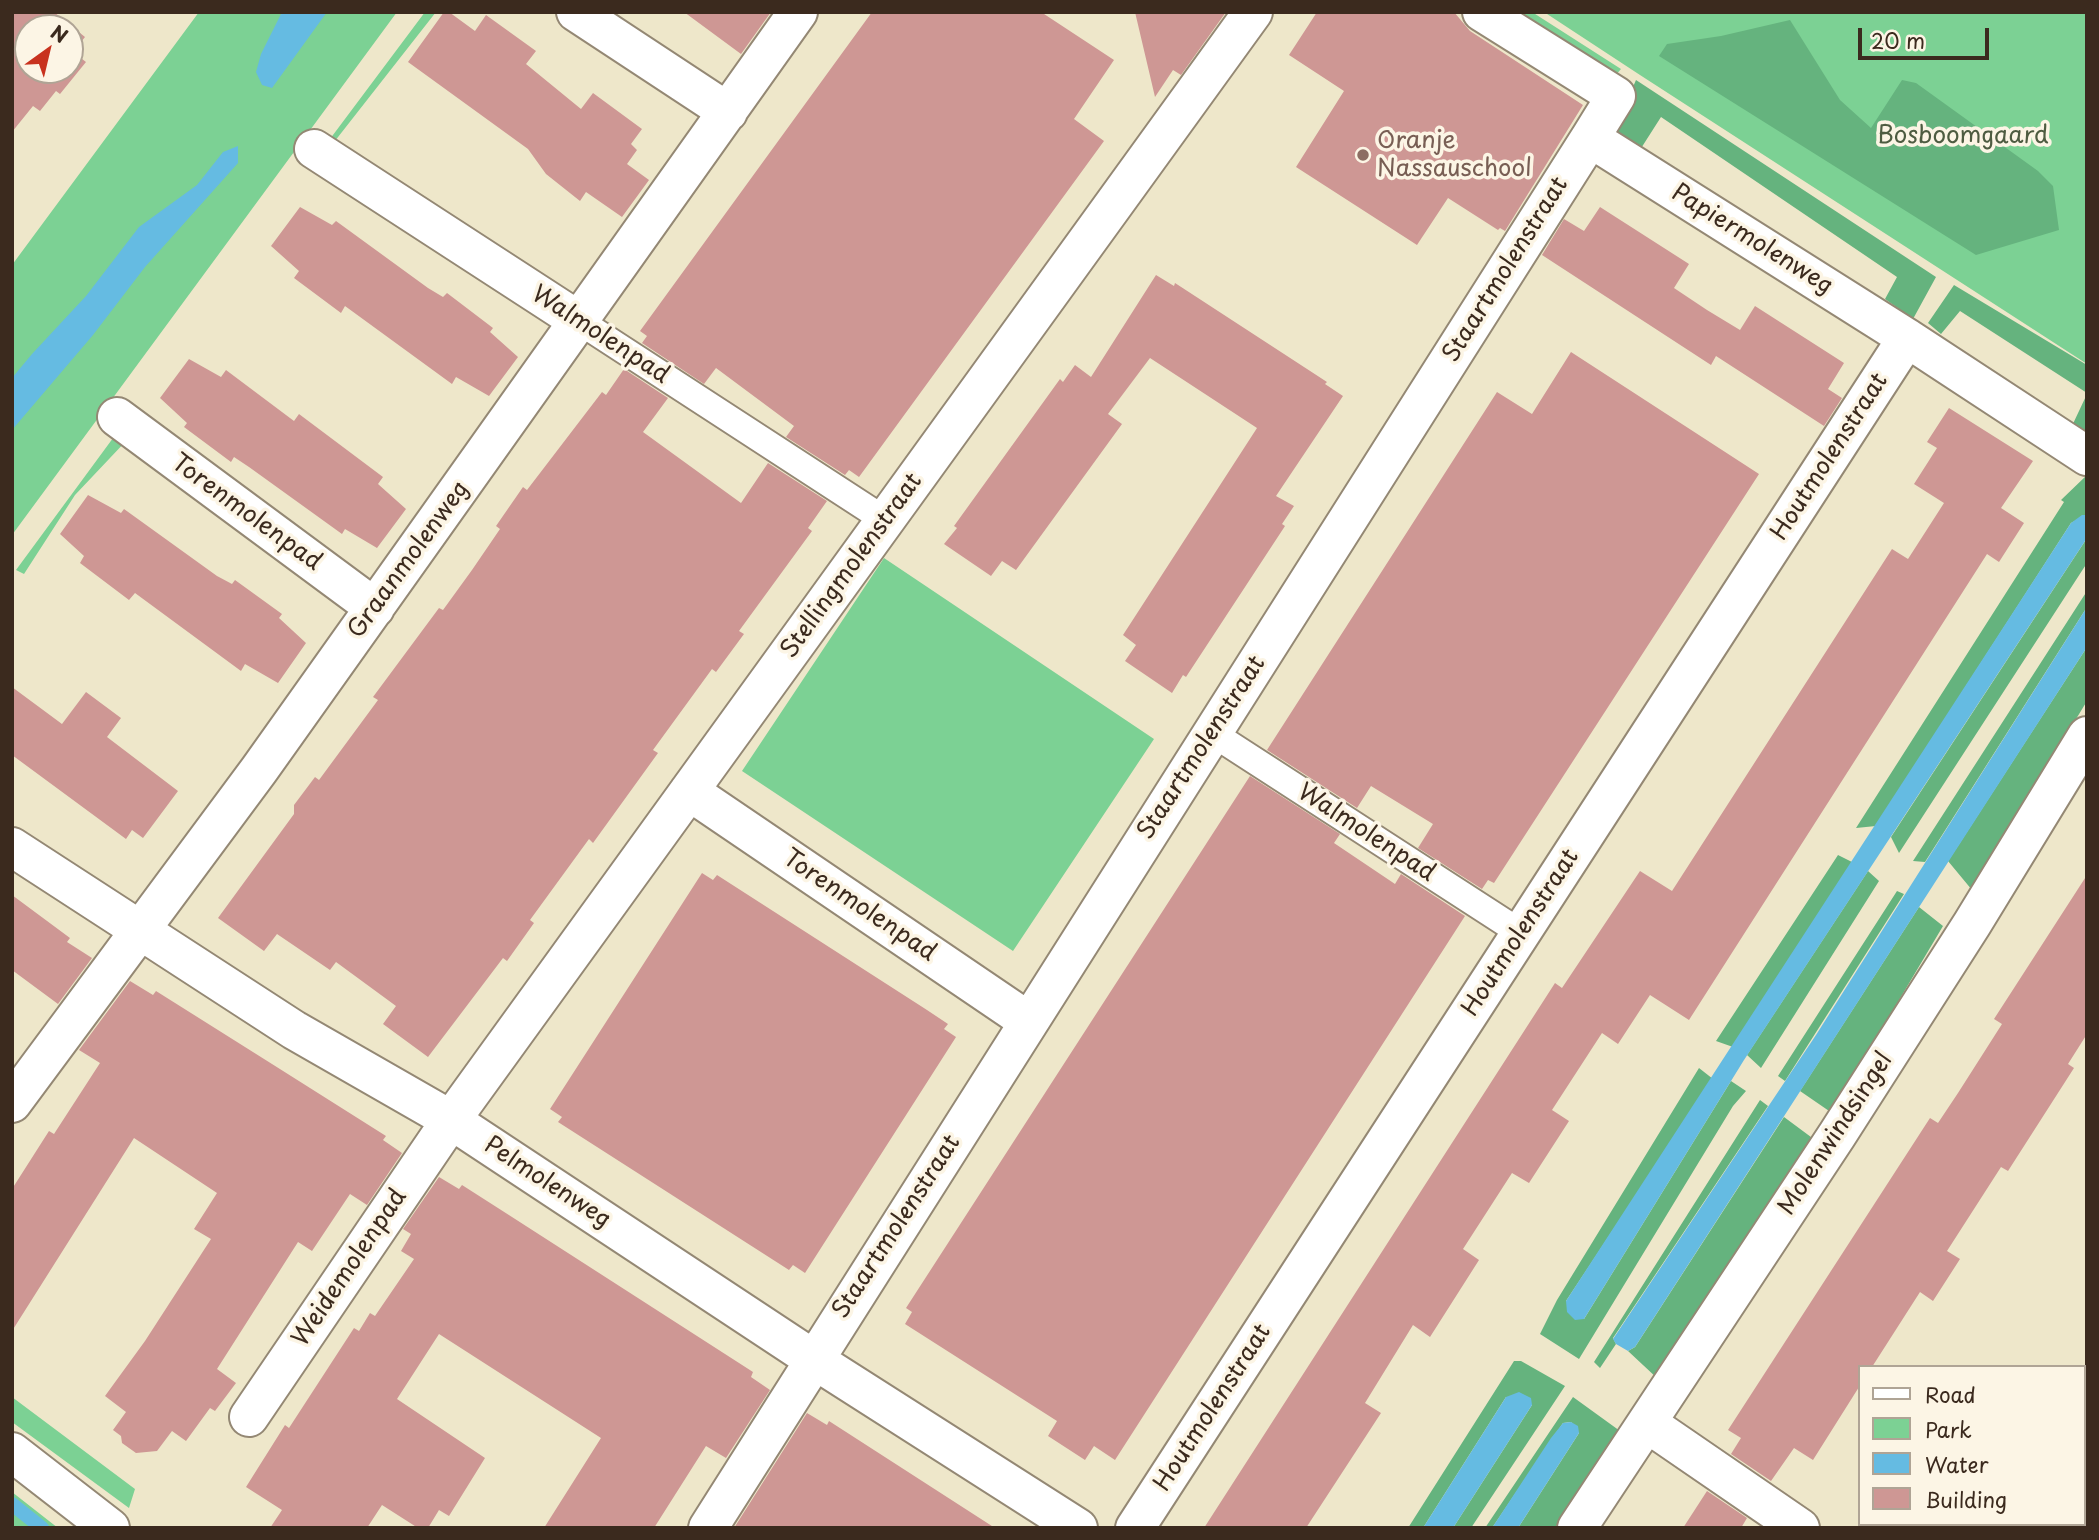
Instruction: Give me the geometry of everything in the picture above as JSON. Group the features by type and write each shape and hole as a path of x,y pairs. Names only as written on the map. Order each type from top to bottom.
{"street":[{"path":"576,12 728,112"},
{"name":"Graanmolenweg","path":"12,1103 375,608 799,12"},
{"name":"Stellingmolenstraat","path":"451,1120 1253,12"},
{"path":"1482,12 1616,96 1590,138"},
{"name":"Papiermolenweg","path":"1590,138 1907,338 2087,456"},
{"name":"Staartmolenstraat","path":"708,1528 1590,138"},
{"name":"Walmolenpad","path":"314,149 579,321"},
{"name":"Houtmolenstraat","path":"1135,1528 1907,338"},
{"name":"Torenmolenpad","path":"117,417 375,608"},
{"name":"Molenwindsingel","path":"1577,1528 1972,924 2087,736"},
{"name":"Torenmolenpad","path":"689,791 1028,1021"},
{"name":"Pelmolenweg","path":"12,847 139,932 294,1030 451,1120 813,1359 1078,1528"},
{"name":"Weidemolenpad","path":"249,1417 451,1120"},
{"path":"1647,1423 1800,1528"},
{"path":"12,1452 110,1528"}],"lane":[{"name":"Walmolenpad","path":"579,321 885,520"},
{"name":"Walmolenpad","path":"1212,733 1521,933"}],"green space":[{"path":"199,12 397,12 12,535 12,265"},
{"path":"425,12 436,12 331,146 327,143"},
{"path":"1514,12 1532,12 1621,69 1615,76"},
{"name":"Bosboomgaard","path":"1544,12 2087,12 2087,364 1640,75"},
{"path":"1790,20 1840,100 1871,128 1902,80 1916,83 2038,171 2053,186 2059,230 1976,255 1659,56 1667,44 1721,36"},
{"path":"1636,80 1936,277 1913,319 1885,299 1897,277 1661,117 1638,153 1612,135"},
{"path":"1954,285 2087,365 2087,393 1960,311 1941,334 1928,323"},
{"path":"2087,394 2087,427 2080,438 2071,428"},
{"path":"116,434 127,440 75,495 24,574 16,570"},
{"path":"2087,475 2087,515 2071,523 1876,826 1856,828 2064,502 2061,500"},
{"path":"2087,538 2087,563 1899,853 1891,837"},
{"path":"884,558 1154,739 1013,951 742,771"},
{"path":"2087,591 2087,607 1925,862 1913,861"},
{"path":"2087,647 2087,701 1972,890 1948,861"},
{"path":"1838,855 1852,862 1733,1047 1716,1041"},
{"path":"1868,871 1879,881 1761,1068 1747,1055"},
{"path":"1897,891 1904,894 1785,1081 1778,1076"},
{"path":"1919,907 1943,926 1832,1113 1800,1091"},
{"path":"1699,1068 1713,1079 1566,1301 1584,1319 1731,1081 1746,1091 1733,1106 1579,1359 1540,1334 1557,1300"},
{"path":"1760,1100 1768,1106 1613,1338 1616,1344 1600,1368 1594,1362"},
{"path":"1784,1117 1815,1140 1658,1379 1628,1351 1635,1347"},
{"path":"1514,1361 1521,1361 1565,1386 1471,1528 1453,1528 1532,1405 1506,1397 1423,1528 1408,1528"},
{"path":"12,1397 135,1489 129,1508 12,1422"},
{"path":"1573,1397 1620,1431 1555,1528 1518,1528 1579,1433 1571,1422 1563,1423 1492,1528 1485,1528"},
{"path":"12,1492 58,1528 12,1528"}],"water":[{"path":"282,12 327,12 272,88 262,85 256,72 261,54"},
{"path":"238,146 238,163 145,267 93,335 12,430 12,378 86,296 139,227 197,185 223,152"},
{"path":"2082,515 2087,515 2087,538 1744,1060 1584,1319 1575,1320 1567,1312 1566,1301 2071,523"},
{"path":"2087,607 2087,647 1635,1347 1628,1351 1616,1344 1613,1339 1816,1035"},
{"path":"1519,1392 1531,1398 1532,1405 1453,1528 1423,1528 1506,1397"},
{"path":"1571,1422 1578,1426 1579,1433 1518,1528 1492,1528 1551,1438 1563,1423"}],"building":[{"path":"12,12 54,12 56,14 14,14 14,84 68,84 60,94 56,91 40,111 33,106 12,132"},
{"path":"444,12 449,12 475,31 486,15 536,51 526,64 581,109 593,93 642,129 631,144 637,150 627,164 649,180 622,217 586,192 580,201 546,174 528,149 408,62"},
{"path":"684,12 771,12 741,54"},
{"path":"872,12 1041,12 1114,60 1074,119 1104,141 859,477 849,470 845,475 786,437 794,426 716,368 704,384 642,343 647,336 640,331"},
{"path":"1135,12 1226,12 1181,75 1173,70 1155,97"},
{"path":"1317,12 1454,12 1470,31 1583,105 1505,231 1500,228 1498,230 1448,198 1417,245 1296,167 1344,91 1289,55"},
{"path":"300,207 332,225 336,221 428,288 443,297 447,293 493,328 490,332 518,357 489,396 456,377 452,384 345,306 341,313 294,278 299,271 271,246"},
{"path":"1600,207 1689,264 1674,288 1707,310 1740,330 1755,306 1844,363 1828,389 1842,398 1824,426 1716,356 1711,365 1542,255 1564,219 1584,231"},
{"path":"1156,275 1174,286 1175,283 1327,382 1325,384 1343,396 1276,496 1294,506 1282,524 1285,526 1186,677 1183,675 1172,693 1125,661 1136,645 1123,635 1257,428 1150,358 1108,414 1122,424 1016,570 1002,561 991,576 944,544 957,528 954,526 1060,379 1063,382 1075,365 1091,377"},
{"path":"1571,352 1759,474 1494,883 1488,880 1482,889 1418,848 1433,824 1371,786 1357,808 1267,750 1497,392 1532,414"},
{"path":"189,359 221,377 226,370 294,421 299,414 383,477 378,484 406,509 377,548 345,529 342,534 249,467 234,457 231,462 184,427 187,423 160,398"},
{"path":"624,369 668,398 643,432 741,503 768,463 827,501 808,528 812,531 739,631 744,634 716,672 712,669 653,750 658,753 593,843 589,839 530,920 534,923 507,961 503,958 428,1057 383,1024 396,1006 336,962 330,970 277,934 264,951 218,918 294,814 294,805 315,777 319,780 378,700 373,697 439,608 443,610 472,570 500,529 496,526 523,487 527,490 602,392 606,395"},
{"path":"1949,408 2033,461 2001,508 2024,523 1999,562 1987,554 1689,1020 1650,995 1618,1044 1602,1033 1552,1110 1569,1121 1529,1183 1512,1173 1463,1249 1479,1260 1430,1337 1413,1325 1365,1403 1381,1413 1306,1528 1204,1528 1555,983 1562,988 1640,871 1672,891 1892,549 1908,559 1944,503 1914,484 1937,448 1927,442"},
{"path":"88,495 121,513 124,509 217,576 232,584 235,580 282,614 279,618 306,643 278,683 245,664 241,671 135,593 129,600 80,563 84,556 60,534"},
{"path":"12,687 62,724 86,692 121,718 107,737 178,791 143,838 132,830 126,839 12,755"},
{"path":"1250,776 1340,834 1334,843 1395,884 1401,874 1465,916 1115,1460 1094,1446 1085,1460 1048,1436 1057,1421 905,1324 912,1312 906,1308"},
{"path":"702,873 713,880 717,875 927,1010 948,1024 944,1029 956,1037 805,1273 793,1265 789,1270 558,1122 562,1117 550,1109"},
{"path":"2087,875 2087,1034 2068,1064 2074,1068 2008,1171 2001,1167 1947,1251 1960,1259 1933,1301 1920,1292 1873,1365 1857,1365 1857,1390 1813,1460 1794,1448 1771,1481 1731,1454 1741,1438 1728,1430 1930,1118 1938,1123 1958,1093 2002,1024 1994,1019"},
{"path":"12,895 70,938 67,942 92,958 58,1004 12,970"},
{"path":"130,981 153,995 156,991 386,1136 383,1140 402,1153 367,1205 350,1194 312,1251 298,1242 217,1369 236,1383 215,1411 210,1408 186,1441 172,1431 157,1451 136,1453 122,1443 121,1436 113,1430 126,1412 105,1396 145,1341 211,1239 194,1229 217,1193 134,1138 12,1331 12,1189 49,1131 54,1134 100,1063 79,1050"},
{"path":"439,1177 459,1189 462,1185 753,1372 751,1377 770,1390 726,1458 706,1446 654,1528 544,1528 601,1438 439,1334 397,1399 485,1458 449,1516 439,1510 428,1528 418,1528 382,1505 367,1528 270,1528 282,1510 246,1487 285,1425 289,1428 354,1328 359,1331 370,1313 375,1316 414,1259 401,1251 411,1234 403,1229"},
{"path":"807,1413 827,1425 829,1421 995,1528 734,1528"},
{"path":"1707,1491 1747,1518 1741,1528 1683,1528"}],"waterway":[{"path":"12,1504 42,1528"}],"place":[{"name":"Oranje Nassauschool","path":"1363,155"}]}
